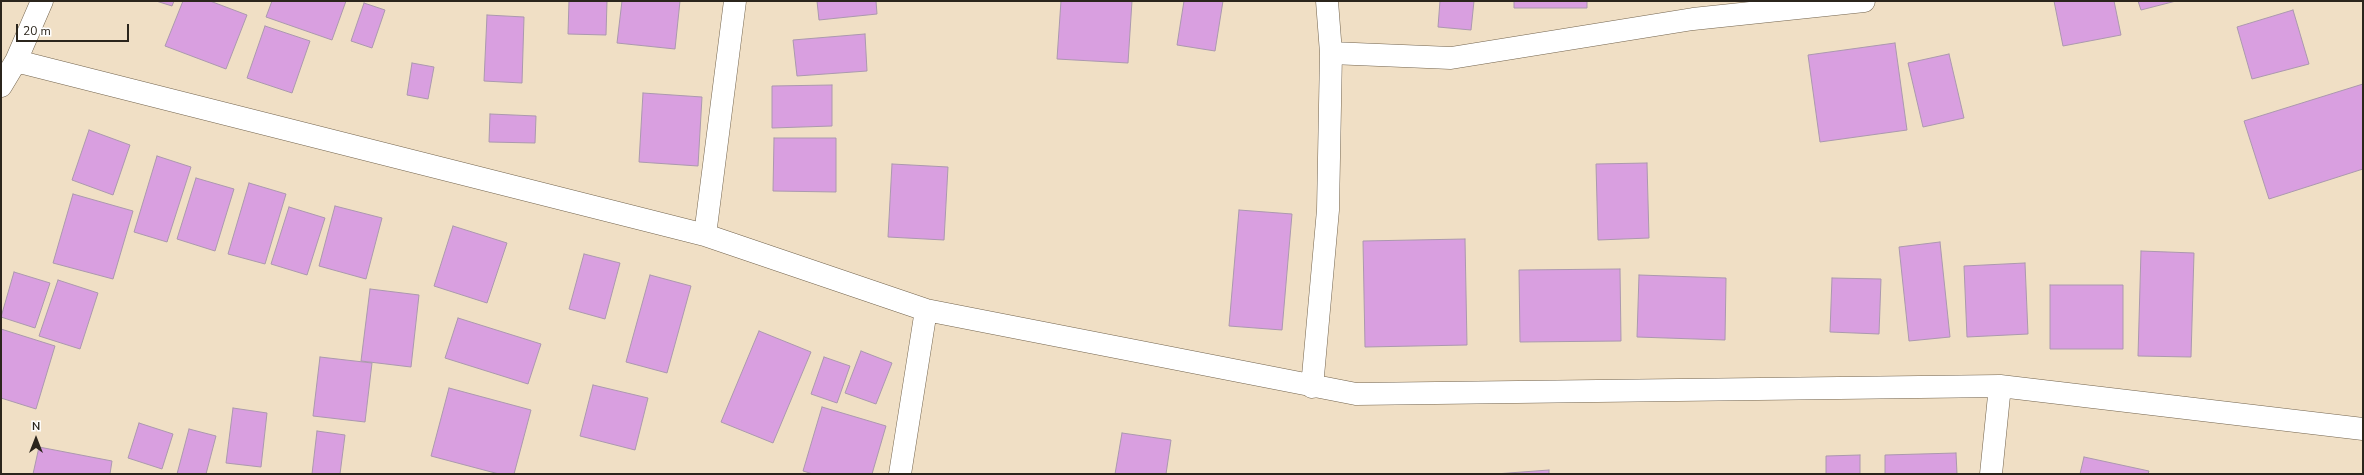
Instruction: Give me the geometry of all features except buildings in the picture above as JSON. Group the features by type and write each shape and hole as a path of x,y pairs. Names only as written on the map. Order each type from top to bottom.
{"street":[{"path":"1,86 16,61 42,1"},
{"path":"705,235 735,1"},
{"path":"1312,387 1328,210 1331,53 1327,1"},
{"path":"1331,53 1451,58 1693,19 1864,1"},
{"path":"16,61 705,235 926,310 1312,387 1356,394 2000,386 2363,429"},
{"path":"900,474 926,310"},
{"path":"1991,474 2000,386"}]}
